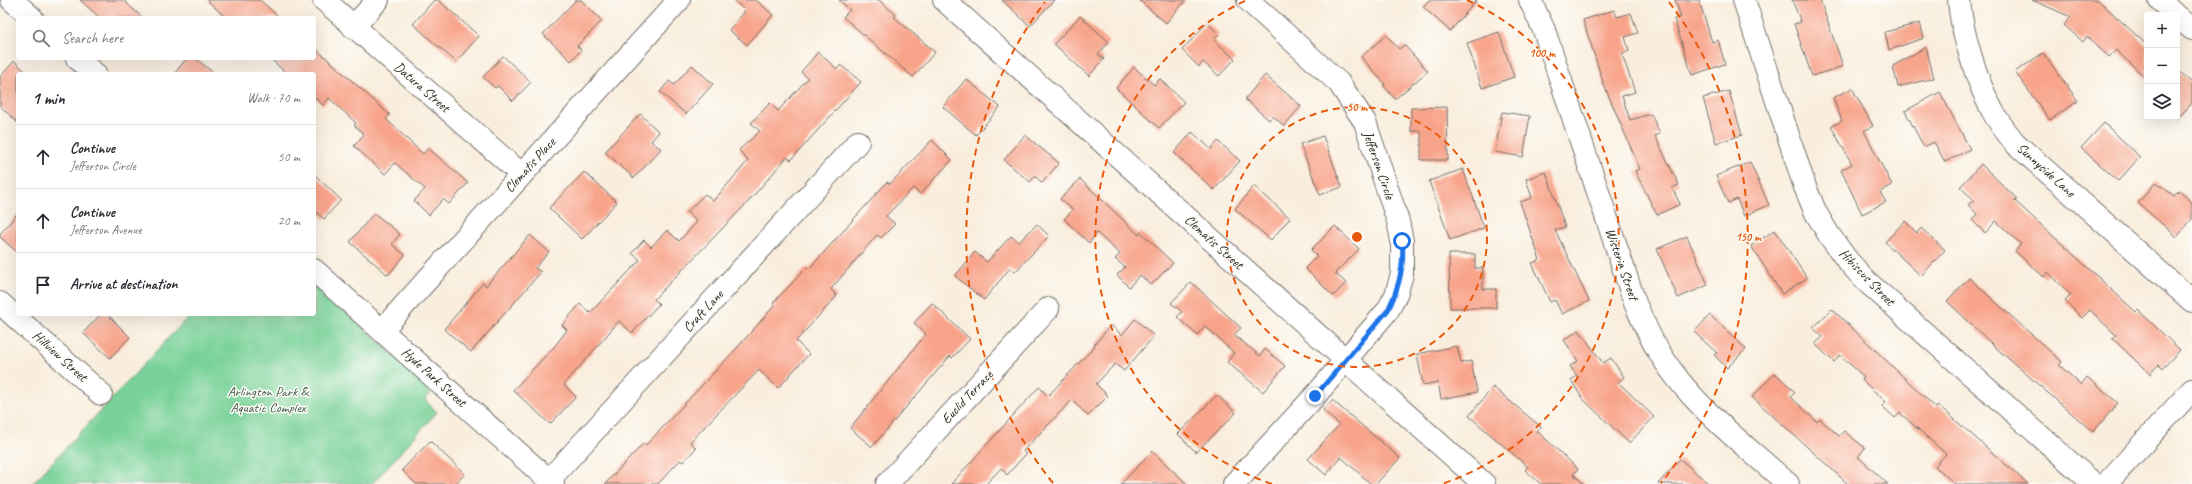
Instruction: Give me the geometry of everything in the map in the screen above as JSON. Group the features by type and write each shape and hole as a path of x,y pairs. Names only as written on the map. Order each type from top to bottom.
{"street":[{"path":"12,0 30,16"},
{"name":"Datura Street","path":"324,0 521,174"},
{"path":"354,27 378,0"},
{"name":"Clematis Place","path":"382,330 679,0"},
{"name":"Clematis Street","path":"944,0 1484,484"},
{"name":"Jefferson Circle","path":"1234,484 1346,360 1388,310 1396,295 1402,274 1403,251 1398,222 1364,122 1347,92 1248,0"},
{"name":"Wisteria Street","path":"1530,0 1544,30 1635,303 1646,329 1661,356 1687,390 1703,407 1788,484"},
{"name":"Hibiscus Street","path":"1744,0 1805,187 1829,234 1847,260 1866,281 2094,484"},
{"name":"Sunnyside Lane","path":"1959,0 1965,34 1985,94 1992,111 2005,131 2015,143 2192,301"},
{"path":"2160,0 2174,12"},
{"path":"2180,18 2192,29"},
{"path":"79,60 93,72"},
{"name":"Craft Lane","path":"551,482 858,142"},
{"name":"Hyde Park Street","path":"316,272 551,482"},
{"name":"Hillview Street","path":"0,303 101,394"},
{"name":"Euclid Terrace","path":"887,484 1048,309"},
{"path":"2106,484 2192,390"}],"green space":[{"name":"Arlington Park & Aquatic Complex","path":"316,286 433,390 425,400 437,412 372,484 32,484 189,316 316,316"}],"building":[{"path":"80,0 123,0 141,16 98,16"},
{"path":"207,0 260,0 278,16 224,16"},
{"path":"434,0 438,0 479,36 456,62 413,24"},
{"path":"576,0 581,0 602,21 577,46 581,50 571,61 543,34"},
{"path":"734,0 756,0 773,15 747,45 729,30 745,11"},
{"path":"839,0 879,0 896,15 894,17 935,52 913,77 843,17 850,10"},
{"path":"1002,0 1054,0 1030,26"},
{"path":"1139,0 1186,0 1166,23"},
{"path":"1429,0 1477,0 1450,31 1423,7"},
{"path":"1675,0 1699,0 1712,42 1718,40 1725,64 1692,75 1674,19 1681,17"},
{"path":"1792,0 1820,0 1843,66 1812,76 1794,24 1801,22"},
{"path":"2032,0 2098,0 2144,42 2144,76 2116,50 2109,57 2087,37 2083,42 2064,25 2071,17"},
{"path":"1614,10 1617,17 1631,13 1638,33 1625,37 1629,51 1622,54 1635,92 1622,96 1630,120 1651,114 1660,134 1655,136 1679,185 1672,188 1680,204 1657,215 1635,171 1640,169 1604,85 1583,20"},
{"path":"1080,16 1109,42 1098,54 1104,59 1089,76 1054,44"},
{"path":"1207,23 1219,34 1214,40 1235,59 1219,76 1203,62 1199,67 1182,50"},
{"path":"1920,23 1924,38 1889,50 1885,32"},
{"path":"1499,32 1514,77 1482,88 1467,43"},
{"path":"1386,35 1399,49 1404,45 1428,71 1395,99 1383,85 1385,84 1361,57"},
{"path":"1926,47 1934,78 1898,87 1893,66"},
{"path":"316,49 390,115 386,119 423,154 428,148 468,183 449,204 443,199 429,215 414,201 425,189 395,163 385,174 354,146 364,134 354,125 356,123 329,98 323,105 316,99 316,72 285,72 272,60 316,60"},
{"path":"818,52 837,69 841,65 861,82 791,160 787,157 749,201 654,299 659,304 632,333 619,321 564,385 576,397 550,424 513,390 554,347 567,330 562,325 580,304 590,313 640,260 632,253 644,240 651,247 667,230 679,241 697,222 687,212 705,194 713,201 748,161 739,150 760,131 751,123 770,103 778,111 808,78 801,72"},
{"path":"2043,53 2078,101 2050,120 2015,72"},
{"path":"503,56 531,82 513,101 498,86 495,88 483,77"},
{"path":"185,60 198,60 212,72 176,72"},
{"path":"14,61 25,71 16,72 16,121 0,106 0,77"},
{"path":"692,65 713,84 686,114 660,92 669,81 674,85"},
{"path":"1134,67 1154,85 1160,79 1184,102 1159,128 1116,88"},
{"path":"2180,72 2192,83 2192,103 2180,116"},
{"path":"1265,75 1301,106 1284,126 1273,116 1269,120 1245,99"},
{"path":"966,79 1000,107 976,135 943,107"},
{"path":"1852,88 1873,126 1864,131 1892,185 1880,192 1886,202 1862,214 1841,170 1852,164 1831,126 1842,121 1833,98"},
{"path":"1729,91 1742,135 1716,143 1703,98"},
{"path":"1940,92 1970,149 1945,162 1934,142 1924,147 1905,111"},
{"path":"1447,107 1448,160 1421,160 1421,131 1411,131 1411,108"},
{"path":"1502,112 1530,116 1523,157 1495,152"},
{"path":"640,114 659,132 651,141 661,149 634,178 605,152"},
{"path":"2104,123 2140,157 2118,181 2081,148"},
{"path":"1192,132 1211,149 1218,141 1240,161 1214,190 1174,153"},
{"path":"1025,135 1059,163 1042,183 1035,176 1030,182 1004,160"},
{"path":"1323,136 1342,187 1320,195 1300,144"},
{"path":"932,140 952,160 920,194 913,188 886,216 895,224 881,238 877,235 831,289 837,296 796,341 809,354 778,388 759,370 690,442 696,448 683,462 680,460 658,484 605,484 644,443 646,445 736,349 775,305 773,303 807,267 809,269 887,182 890,184"},
{"path":"1750,162 1769,205 1744,216 1737,199 1728,203 1716,176"},
{"path":"1981,164 2017,199 2015,201 2136,312 2138,310 2180,350 2162,369 2158,365 2150,374 2112,338 2116,335 2090,310 2082,318 2065,301 2071,295 2048,272 2044,277 2015,251 2021,244 1996,221 1985,233 1972,220 1977,214 1968,205 1974,200 1960,187"},
{"path":"1463,169 1484,228 1450,240 1429,181"},
{"path":"584,172 617,202 582,239 549,208"},
{"path":"1546,172 1565,227 1555,230 1589,301 1562,314 1555,300 1550,302 1532,263 1540,260 1520,202 1532,198 1526,179"},
{"path":"316,176 341,200 324,219 316,212"},
{"path":"1080,179 1139,235 1141,232 1173,263 1151,285 1140,275 1129,287 1117,275 1125,267 1115,259 1120,254 1097,233 1089,243 1064,219 1073,210 1060,199"},
{"path":"2156,182 2174,196 2179,191 2192,202 2192,219 2177,237 2138,203"},
{"path":"1254,186 1290,218 1271,240 1235,209"},
{"path":"374,213 400,234 392,244 405,255 388,275 350,242"},
{"path":"16,215 16,251 0,237 0,234"},
{"path":"1905,221 1917,233 1921,228 1945,250 1921,276 1885,242"},
{"path":"1037,224 1049,236 1015,272 1010,268 984,300 955,276 975,252 987,262 1011,236 1019,242"},
{"path":"1335,226 1359,249 1335,273 1346,283 1333,296 1305,268 1317,256 1311,250"},
{"path":"1775,230 1807,278 1782,294 1751,246"},
{"path":"530,235 549,252 535,268 541,272 471,352 444,329 483,283 486,286"},
{"path":"1687,236 1708,285 1678,298 1657,249"},
{"path":"1449,254 1475,254 1475,268 1483,268 1483,289 1496,289 1496,308 1450,308"},
{"path":"1969,278 2062,362 2059,365 2081,385 2087,377 2118,403 2093,432 1995,347 1947,301"},
{"path":"1191,282 1241,328 1234,335 1260,356 1265,349 1285,366 1263,392 1227,362 1234,353 1205,326 1197,335 1177,317 1182,312 1171,303"},
{"path":"932,303 970,339 952,358 950,356 872,447 850,428 926,334 914,323"},
{"path":"1832,309 1936,408 1938,405 2028,484 1955,484 1935,466 1946,454 1900,413 1895,418 1882,406 1886,402 1862,380 1864,377 1840,355 1834,362 1815,344 1823,337 1813,328"},
{"path":"1710,315 1746,349 1727,368 1714,355 1717,353 1694,332"},
{"path":"99,316 109,316 130,337 110,358 83,333"},
{"path":"1135,319 1154,336 1124,371 1115,364 1096,384 1108,396 1088,416 1072,400 1023,451 1026,454 1007,475 1001,468 986,484 951,484 1039,387 1048,396 1095,346 1094,345 1111,325 1122,335"},
{"path":"1579,330 1603,363 1611,358 1624,377 1618,382 1654,417 1629,443 1582,398 1571,380 1577,376 1570,366 1578,361 1564,340"},
{"path":"1457,346 1461,363 1471,361 1477,392 1441,399 1438,382 1423,385 1417,354"},
{"path":"1775,373 1795,392 1791,397 1817,422 1820,419 1839,436 1844,431 1865,448 1858,457 1888,484 1848,484 1752,397"},
{"path":"1493,387 1541,427 1537,431 1578,469 1573,474 1584,484 1541,484 1525,470 1528,467 1469,416"},
{"path":"1217,395 1236,413 1196,452 1178,434"},
{"path":"1332,400 1400,458 1376,484 1371,484 1341,457 1326,475 1308,459 1339,425 1323,410"},
{"path":"430,441 465,474 455,484 416,484 402,470"},
{"path":"1152,451 1187,484 1121,484"},
{"path":"1680,459 1709,484 1658,484"}],"route":[{"path":"1315,396 1388,310 1396,295 1402,274 1402,241"}]}
